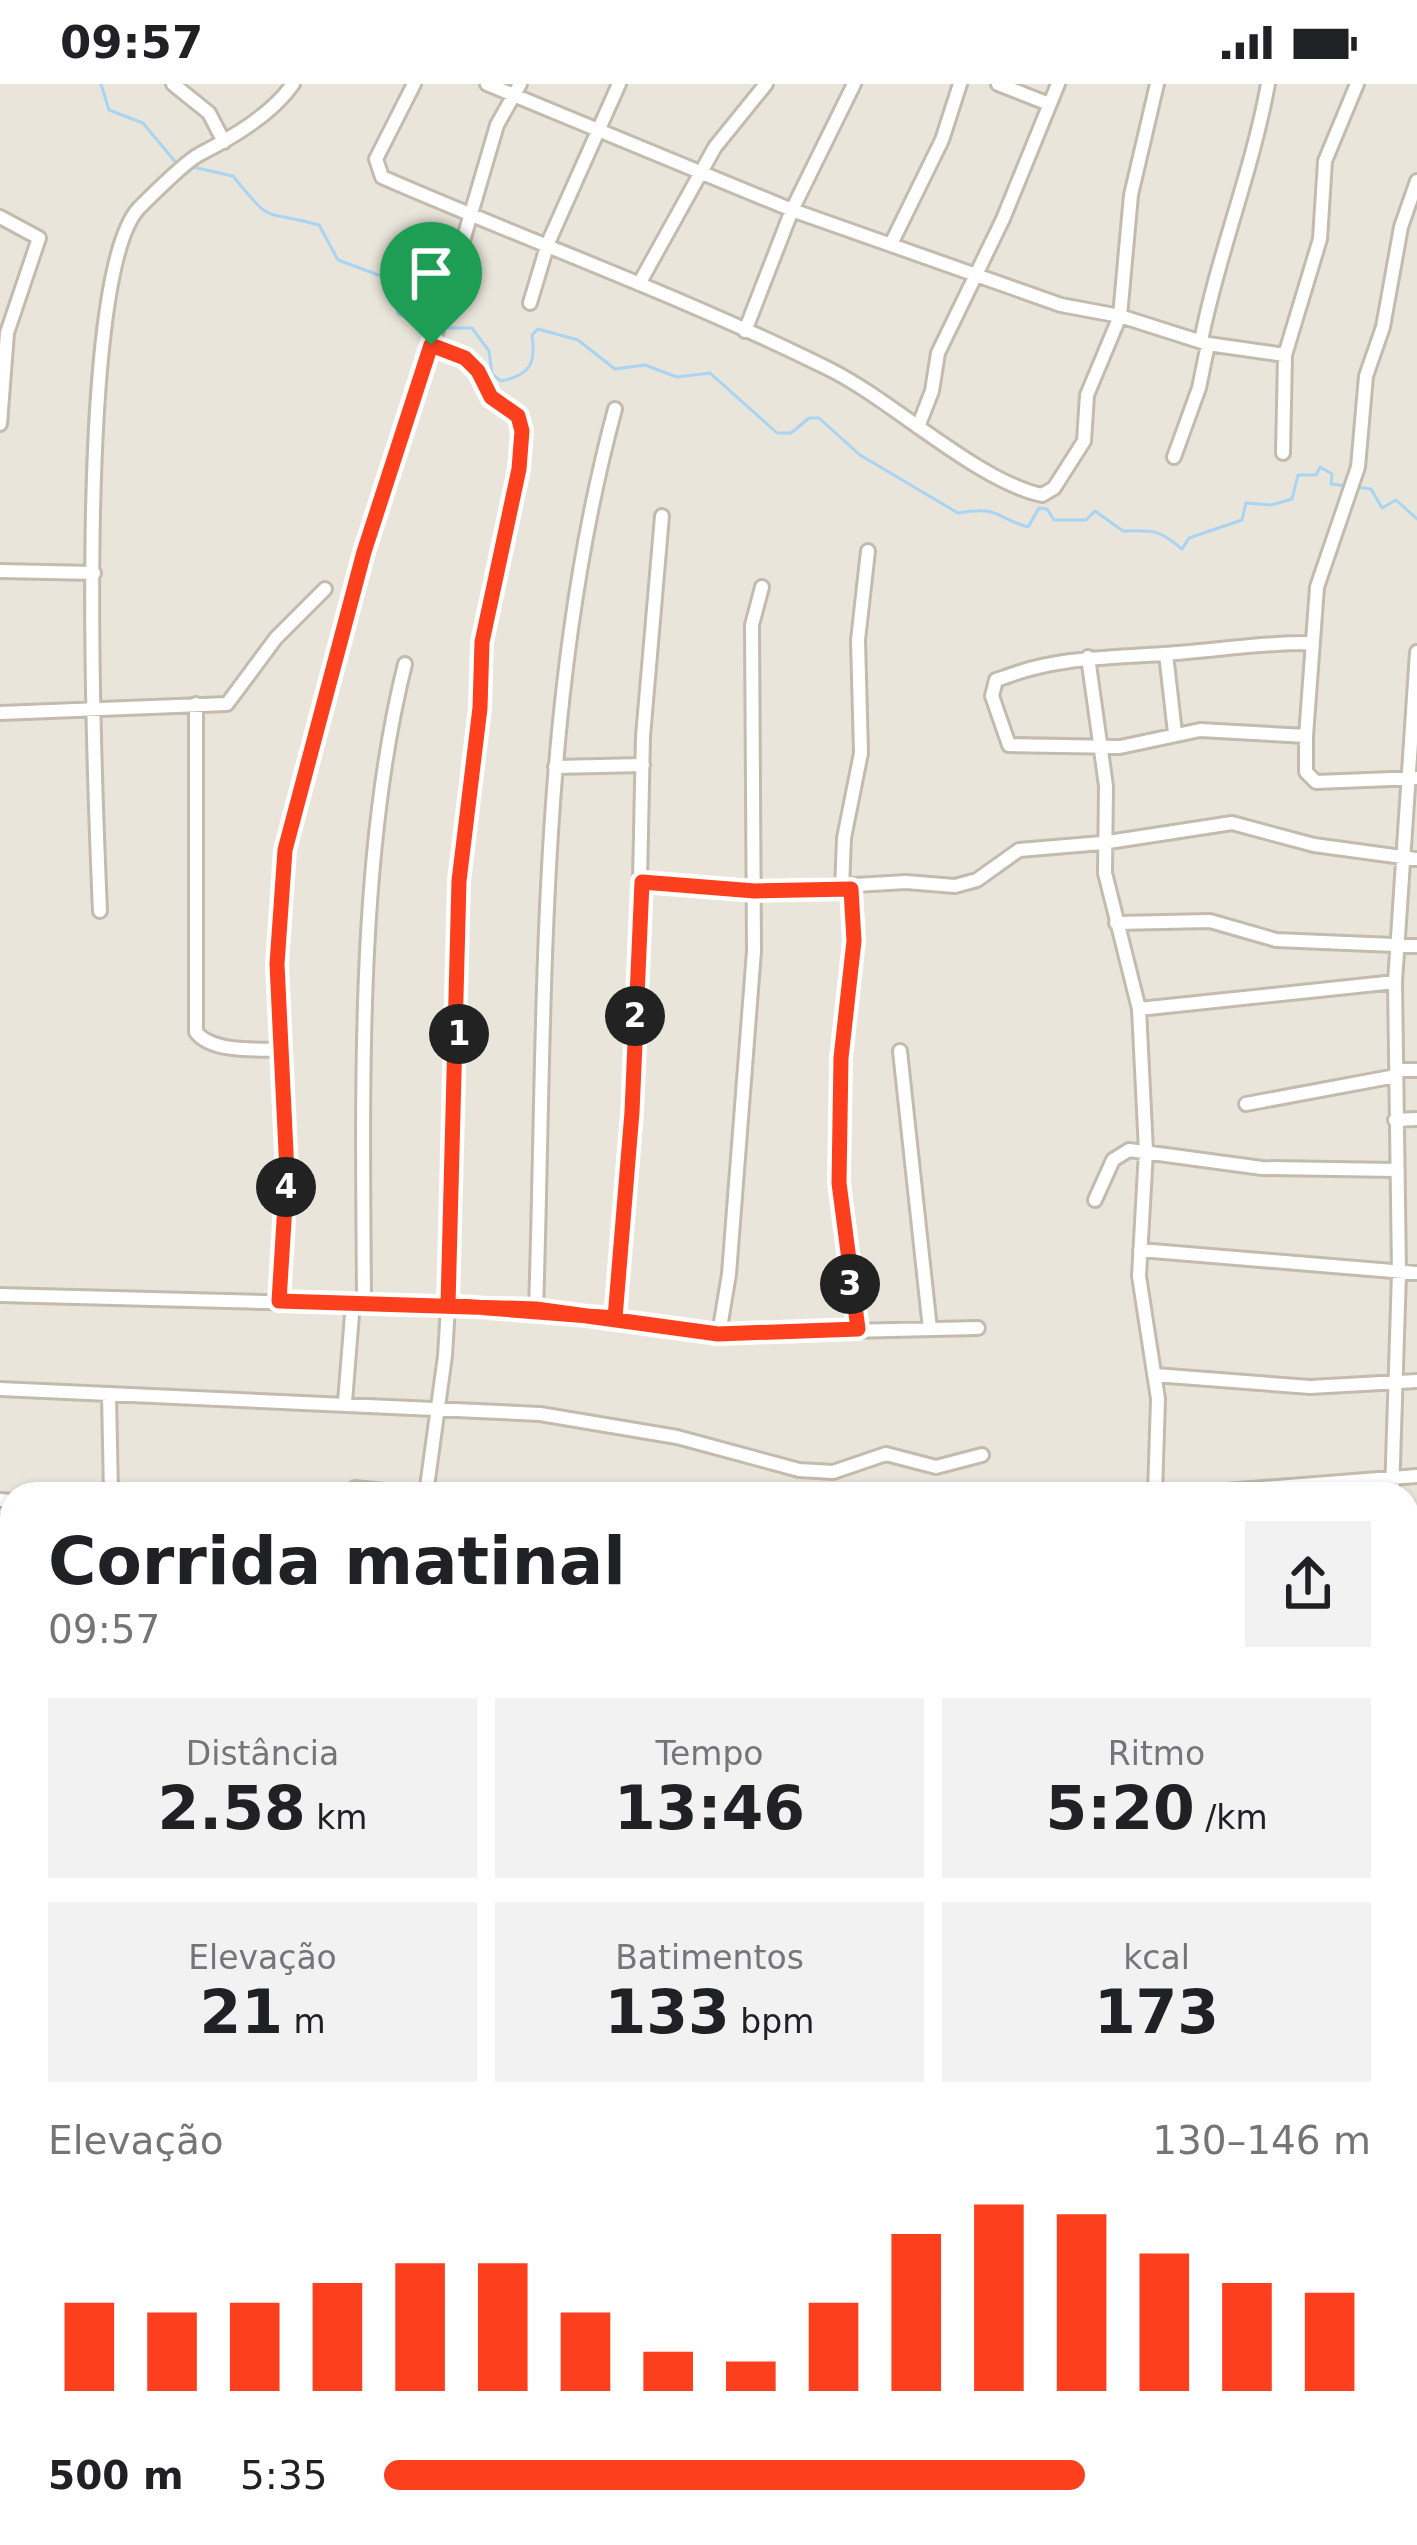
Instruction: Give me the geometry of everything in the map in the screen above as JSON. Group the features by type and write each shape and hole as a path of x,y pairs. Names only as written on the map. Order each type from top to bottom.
{"street":[{"path":"173,84 209,112 224,142"},
{"path":"100,911 91,710 100,345 121,246 141,207 197,155 224,142 293,84"},
{"path":"414,84 376,159 376,171 834,372 918,427 1042,495 1054,488 1084,441 1087,395 1120,316 1131,194 1157,84"},
{"path":"487,84 518,89 597,130 792,210 1061,305 1120,316 1205,343 1285,355"},
{"path":"530,303 548,243 619,84"},
{"path":"639,284 715,147 766,84"},
{"path":"745,331 792,210 854,84"},
{"path":"892,242 942,140 960,84"},
{"path":"998,84 1049,104"},
{"path":"918,427 932,391 938,352 978,272 1058,84"},
{"path":"1174,458 1199,388 1220,251 1238,202 1268,84"},
{"path":"1283,452 1285,355 1320,239 1325,161 1357,84"},
{"path":"279,1301 287,1173 277,964 289,830 364,552 468,215 497,124 518,89"},
{"path":"1411,779 1316,782 1306,772 1306,736 1317,587 1358,467 1366,376 1417,181"},
{"path":"0,217 39,238 7,333 0,424"},
{"path":"428,1482 448,1305 459,881 480,708 482,642 519,469 522,431 518,416 491,397 478,371 465,358 431,345"},
{"path":"536,1309 555,767 577,580 615,409"},
{"path":"615,1318 632,1112 650,606 662,516"},
{"path":"858,1329 839,1183 841,1058 854,941 844,838 861,753 858,640 868,551"},
{"path":"0,571 94,573"},
{"path":"718,1334 734,1223 755,891 752,625 762,587"},
{"path":"0,713 227,704 276,638 325,589"},
{"path":"1306,736 1175,733 1100,748 1009,745 992,696 996,680 1005,676 1088,657 1166,654 1252,642 1313,643"},
{"path":"1392,1482 1399,1273 1395,982 1410,859 1417,652"},
{"path":"1166,654 1175,733"},
{"path":"1088,657 1106,786 1102,844 1138,1009 1146,1151 1140,1250 1142,1300 1155,1375 1155,1482"},
{"path":"345,1402 358,1303 382,753 405,664"},
{"path":"196,704 196,1032 204,1041 282,1050"},
{"path":"555,767 643,765"},
{"path":"642,882 755,891 906,882 955,886 977,880 1019,850 1102,844 1232,823 1314,845 1410,859"},
{"path":"1116,923 1210,921 1276,940 1417,946"},
{"path":"1138,1009 1395,982"},
{"path":"900,1052 931,1329"},
{"path":"1246,1104 1417,1070"},
{"path":"1395,1120 1417,1119"},
{"path":"1095,1200 1113,1160 1129,1150 1262,1168 1396,1170"},
{"path":"1140,1250 1417,1273"},
{"path":"0,1295 536,1309 718,1334 978,1328"},
{"path":"1155,1375 1310,1387 1417,1381"},
{"path":"0,1389 345,1402 602,1422 799,1470 833,1472 886,1454 936,1467 982,1455"},
{"path":"110,1395 111,1482"},
{"path":"1341,1482 1417,1476"}],"shaded area":[{"path":"0,84 1417,84 1417,1482 0,1482"}],"waterway":[{"path":"101,84 109,110 143,123 177,164"},
{"path":"192,167 233,176 270,214 319,225 338,260 392,280 398,314 433,329"},
{"path":"442,328 472,328 489,351 492,374 501,381 529,366 532,335 538,329 578,340 615,369 645,365 677,377 710,373 777,433 791,433 809,418 819,418 860,455 958,513 990,512 1028,527 1039,508 1047,509 1054,520 1086,520 1095,511 1123,531 1155,532 1182,549 1189,538 1242,520 1246,503 1271,505 1292,499 1298,475 1316,475 1320,467 1332,474 1331,484 1347,486"},
{"path":"1356,487 1371,489 1382,508 1396,500 1417,519"}],"route":[{"path":"431,345 364,552 285,850 277,964 287,1173 279,1301 353,1302 364,1304 448,1305 536,1309 615,1318 718,1334 858,1329 844,1247 838,1121 854,941 851,889 755,891 642,882 632,1112 615,1318 448,1305 459,1026 459,881 480,708 482,642 519,469 522,431 518,416 491,397 478,371 465,358 431,345"}]}
